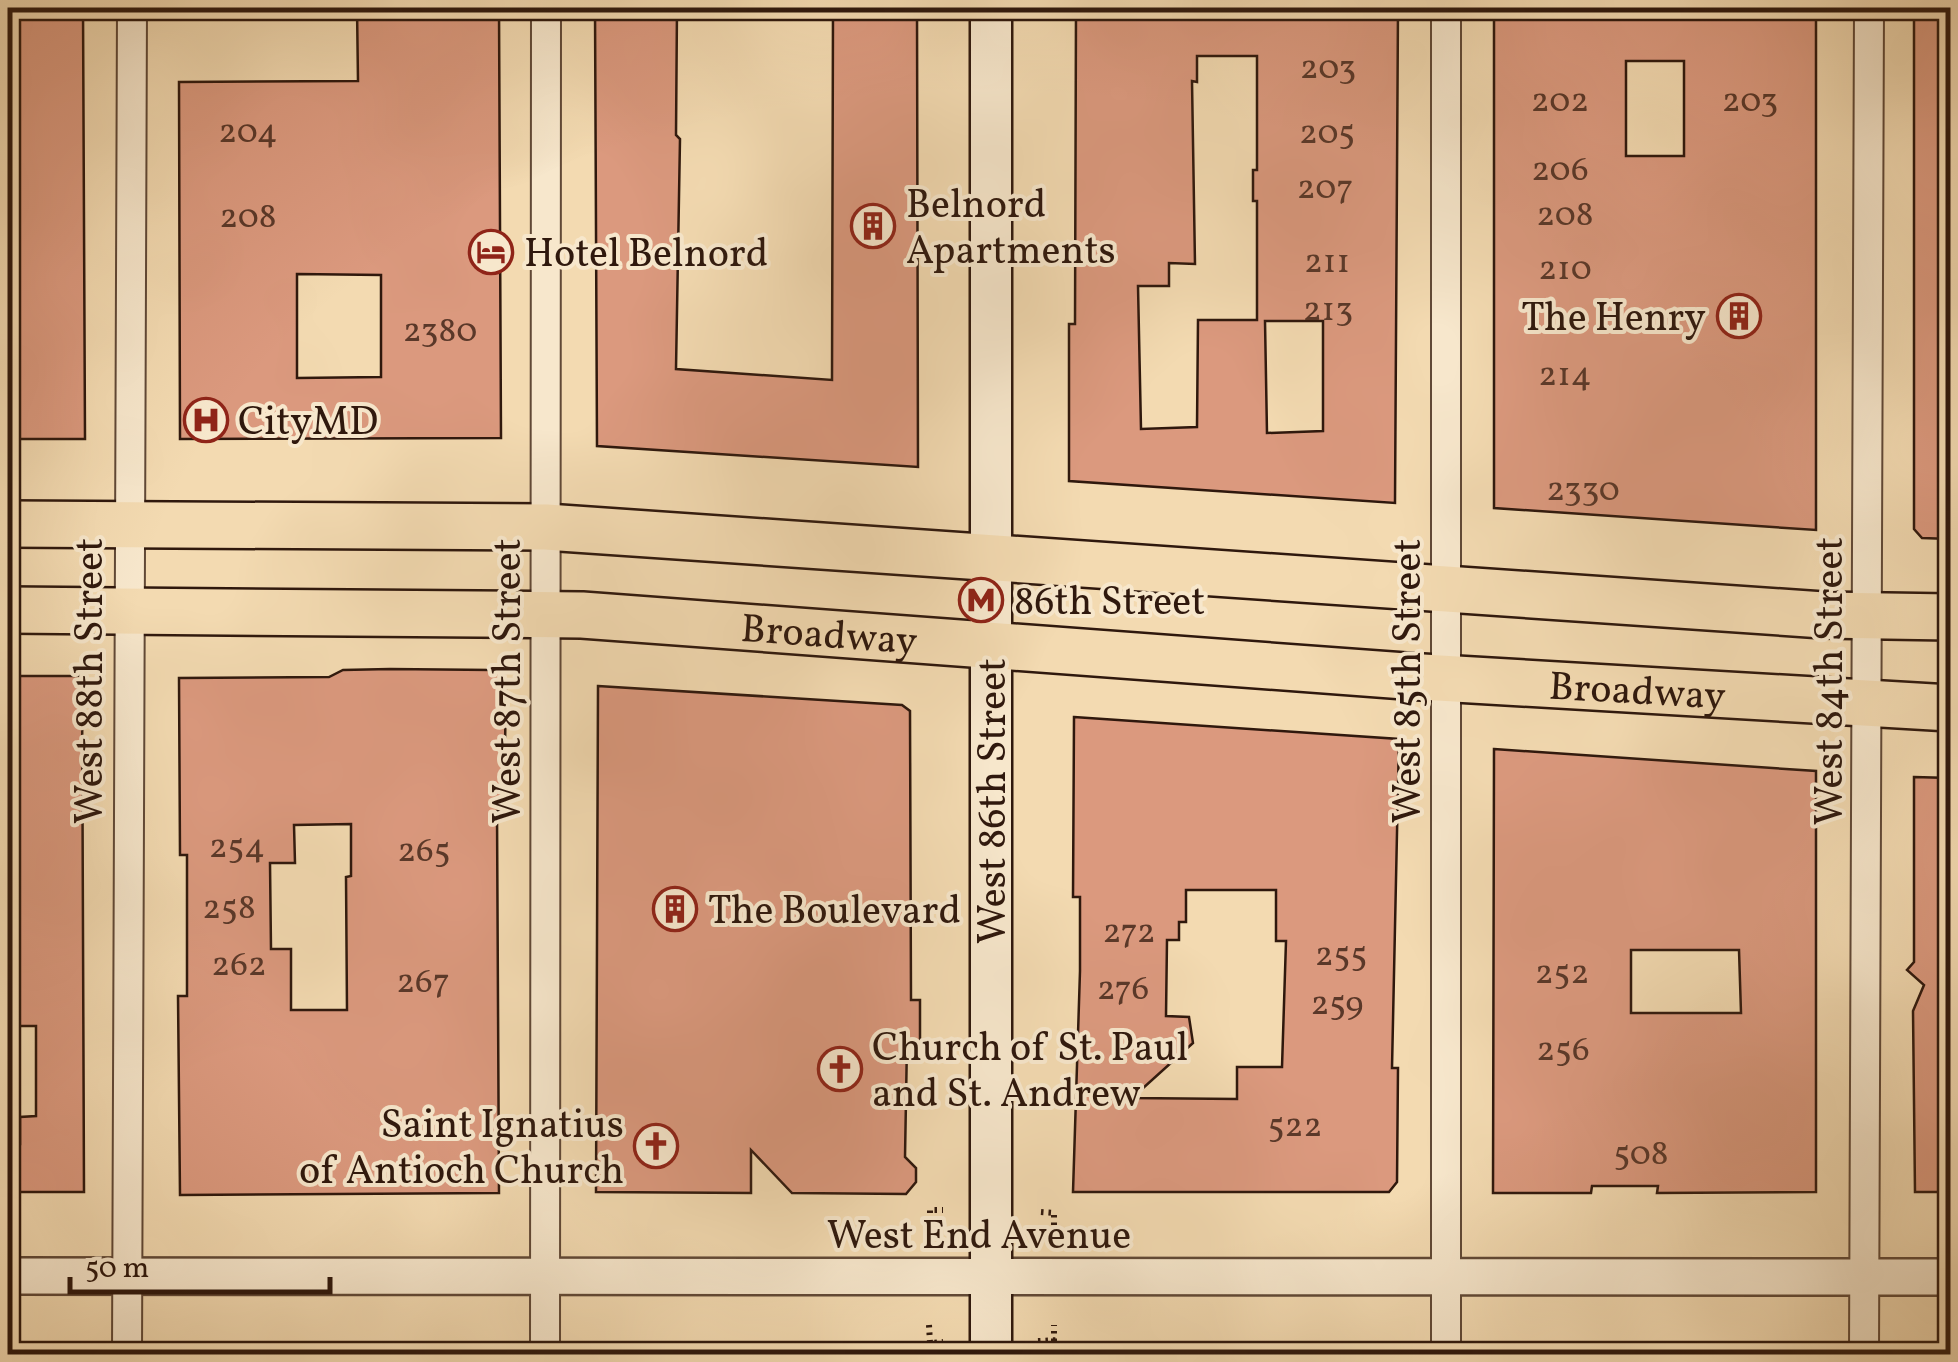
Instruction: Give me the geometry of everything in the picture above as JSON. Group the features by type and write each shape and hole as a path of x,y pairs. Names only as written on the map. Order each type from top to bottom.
{"main road":[{"name":"West 86th Street","path":"991,1354 992,8"},
{"path":"8,524 546,527 1446,591 1869,616 1950,617"},
{"name":"Broadway","path":"8,610 546,614 1446,678 1950,708"}],"street":[{"name":"West 88th Street","path":"127,1354 132,8"},
{"name":"West 87th Street","path":"544,1354 546,8"},
{"name":"West 85th Street","path":"1446,8 1446,1354"},
{"name":"West 84th Street","path":"1864,1354 1869,8"},
{"name":"West End Avenue","path":"8,1276 1950,1277"}],"path":[{"path":"930,1228 930,1210 943,1210"},
{"path":"1040,1212 1054,1213 1054,1225"},
{"path":"929,1326 930,1342 943,1342"},
{"path":"1038,1341 1056,1340 1054,1326"}],"building":[{"path":"8,8 83,8 85,439 8,439"},
{"path":"357,8 499,8 501,438 180,439 179,82 358,81","holes":["297,274 381,275 381,377 297,378"]},
{"name":"Belnord Apartments","path":"595,8 677,8 676,135 680,139 676,369 832,380 833,8 917,8 918,467 597,446"},
{"path":"1076,8 1398,8 1395,503 1069,481 1069,324 1075,324","holes":["1197,56 1257,56 1257,170 1253,170 1253,201 1257,201 1257,320 1198,320 1197,427 1141,429 1138,286 1169,286 1169,263 1195,264 1192,81 1197,82","1265,321 1323,321 1323,431 1267,433"]},
{"path":"1494,8 1816,8 1816,530 1494,508","holes":["1626,61 1684,61 1684,156 1626,156"]},
{"path":"1914,8 1950,8 1950,539 1922,538 1914,529"},
{"path":"343,670 492,670 504,675 504,811 497,811 499,1193 180,1195 178,996 187,996 187,855 180,855 179,678 329,677","holes":["351,824 351,876 346,877 347,1010 291,1010 291,949 271,949 270,863 295,863 294,825"]},
{"path":"8,676 82,676 84,1192 8,1192 8,1144 20,1144 20,1117 36,1116 36,1026 8,1026 8,795 17,795 16,743 8,743"},
{"path":"598,686 902,705 910,711 911,1000 920,1000 920,1042 907,1042 905,1157 916,1168 916,1182 906,1194 792,1193 751,1150 751,1193 596,1192"},
{"path":"1074,717 1399,739 1392,1068 1398,1068 1397,1182 1389,1192 1073,1192 1080,897 1073,897","holes":["1186,890 1276,890 1276,941 1286,941 1282,1067 1237,1067 1237,1099 1132,1098 1193,1043 1189,1017 1166,1016 1167,940 1179,940 1179,922 1186,922"]},
{"path":"1494,749 1816,771 1816,1192 1657,1193 1658,1186 1592,1186 1591,1193 1493,1193","holes":["1631,950 1739,950 1741,1013 1631,1013"]},
{"path":"1914,777 1950,778 1950,1192 1915,1192 1913,1011 1924,985 1907,970 1914,962"}],"place":[{"name":"Belnord Apartments","path":"873,226"},
{"name":"Hotel Belnord","path":"491,252"},
{"name":"The Henry","path":"1739,316"},
{"name":"CityMD","path":"206,420"},
{"name":"86th Street","path":"981,600"},
{"name":"The Boulevard","path":"675,909"},
{"name":"Church of St. Paul and St. Andrew","path":"840,1069"},
{"name":"Saint Ignatius of Antioch Church","path":"656,1146"}]}
